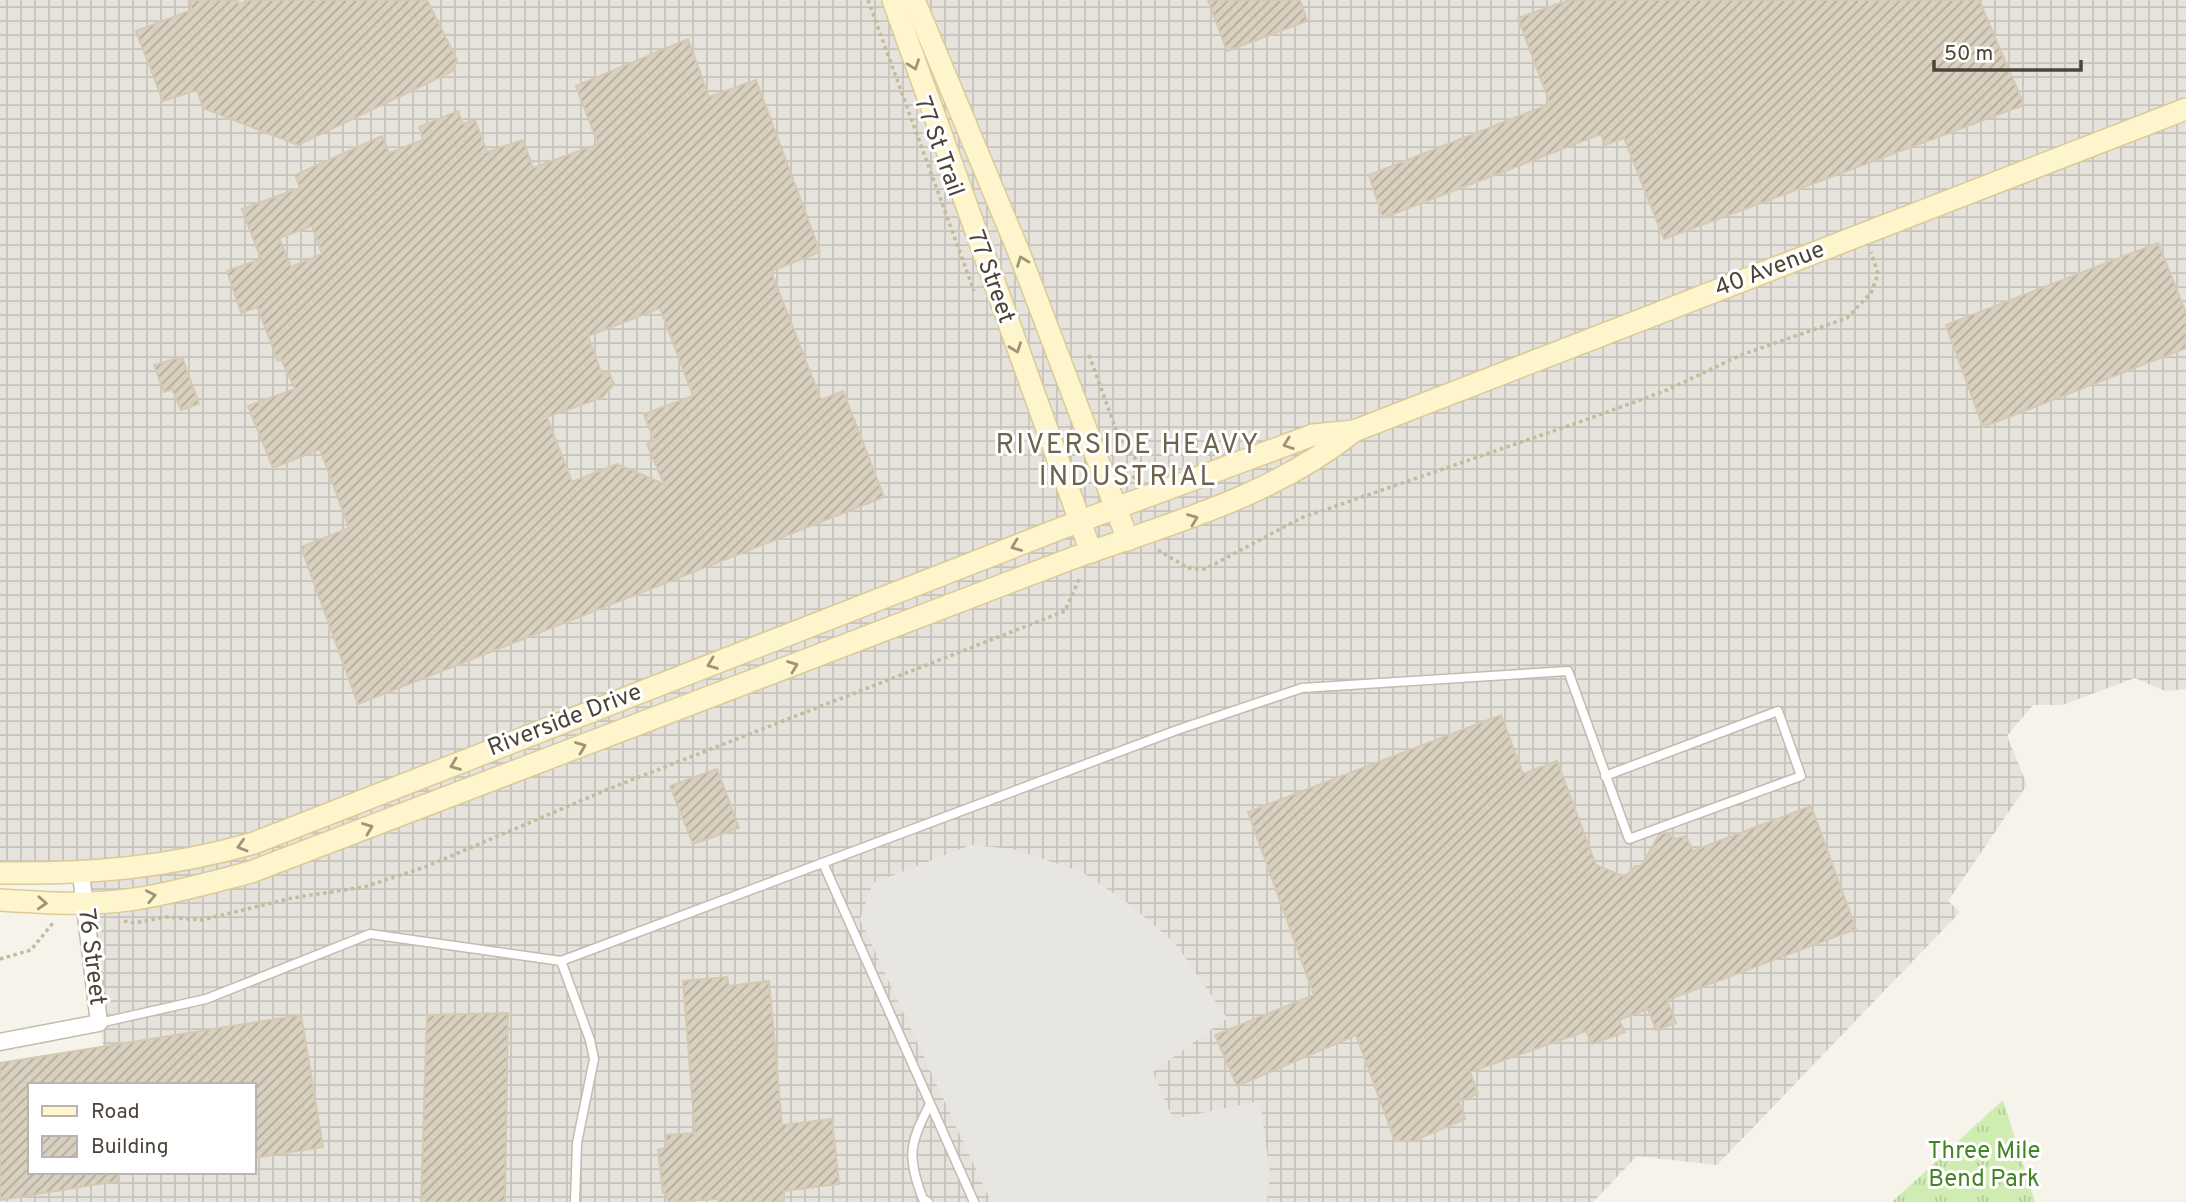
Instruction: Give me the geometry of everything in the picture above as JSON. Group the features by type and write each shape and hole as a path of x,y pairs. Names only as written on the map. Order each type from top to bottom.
{"main road":[{"name":"77 Street","path":"893,0 1091,552"},
{"name":"77 Street","path":"914,0 1020,255 1128,540"},
{"name":"40 Avenue","path":"1117,508 1313,435 1354,431 2186,109"},
{"name":"40 Avenue","path":"1091,552 1202,516 1322,457 1354,431"},
{"name":"Riverside Drive","path":"0,873 81,874 166,864 254,843 1117,508"},
{"name":"Riverside Drive","path":"0,900 84,904 135,899 264,867 1091,552"}],"street":[{"name":"76 Street","path":"0,1042 99,1023 81,874"}],"lane":[{"path":"99,1023 206,999 370,933 561,961 1177,730 1302,688 1568,671 1605,776 1629,839 1801,776 1778,710 1605,776"},
{"path":"823,863 974,1202"},
{"path":"561,961 590,1040 594,1059 577,1143 575,1202"},
{"path":"928,1202 923,1199 910,1159 914,1134 929,1106"}],"path":[{"name":"77 St Trail","path":"868,0 951,236 977,299"},
{"path":"1158,550 1188,568 1205,569 1301,518 1591,418 1667,390 1741,355 1847,317 1871,293 1878,274 1865,234"},
{"path":"1089,355 1119,438 1138,462 1132,481"},
{"path":"115,920 135,923 166,917 202,920 292,898 364,887 425,867 611,788 1066,611 1081,576"},
{"path":"0,959 31,950 49,932 54,921"}],"shaded area":[{"path":"0,0 2186,0 2186,689 2165,691 2135,678 2062,705 2033,705 2007,736 2027,785 1948,901 1960,912 1717,1165 1637,1156 1593,1202 0,1202 0,1069 104,1052 81,874 0,873"},
{"path":"971,845 1013,849 1082,872 1128,903 1175,943 1227,1018 1153,1072 1173,1119 1260,1101 1270,1174 1267,1202 991,1202 860,919 873,883"}],"green space":[{"name":"Three Mile Bend Park","path":"2003,1100 2035,1202 1892,1202"}],"building":[{"path":"189,0 238,0 239,4 252,0 427,0 457,60 453,71 298,145 203,108 197,90 163,101 136,31 192,10"},
{"path":"1208,0 1300,0 1307,21 1227,51"},
{"path":"1569,0 1979,0 2024,105 1664,239 1624,138 1605,145 1601,134 1383,218 1369,175 1550,104 1518,18"},
{"path":"688,39 709,97 756,80 820,252 771,271 821,400 843,391 884,497 358,704 301,547 349,528 320,449 273,468 248,406 295,389 281,359 278,361 257,307 241,313 227,271 261,259 242,209 300,188 295,175 382,136 389,153 423,140 419,127 458,111 463,124 475,120 487,152 523,140 533,168 598,144 576,86","holes":["312,226 322,254 291,267 279,238","660,308 693,396 644,414 654,441 647,444 664,484 617,464 572,482 547,417 603,397 614,384 608,371 602,374 588,336"]},
{"path":"2158,243 2186,313 2186,348 1983,427 1946,325"},
{"path":"182,357 199,404 181,410 172,389 164,392 154,365"},
{"path":"1501,715 1523,774 1557,761 1596,865 1625,877 1635,866 1641,866 1659,835 1665,833 1676,839 1686,836 1693,851 1811,806 1856,929 1667,1000 1676,1023 1656,1030 1648,1009 1619,1020 1625,1032 1592,1044 1586,1031 1470,1072 1478,1094 1459,1101 1465,1119 1413,1141 1395,1141 1356,1035 1237,1086 1215,1035 1314,995 1248,812"},
{"path":"717,769 739,828 693,844 670,786"},
{"path":"727,977 729,986 769,981 782,1125 832,1119 839,1184 784,1191 784,1202 718,1202 718,1199 668,1202 667,1194 663,1193 658,1150 666,1148 666,1135 695,1133 683,981"},
{"path":"508,1013 505,1202 421,1202 427,1015"},
{"path":"301,1015 323,1147 256,1158 256,1083 28,1083 28,1174 117,1174 118,1181 0,1200 0,1063"}],"district":[{"name":"RIVERSIDE HEAVY INDUSTRIAL","path":"1128,462"}]}
